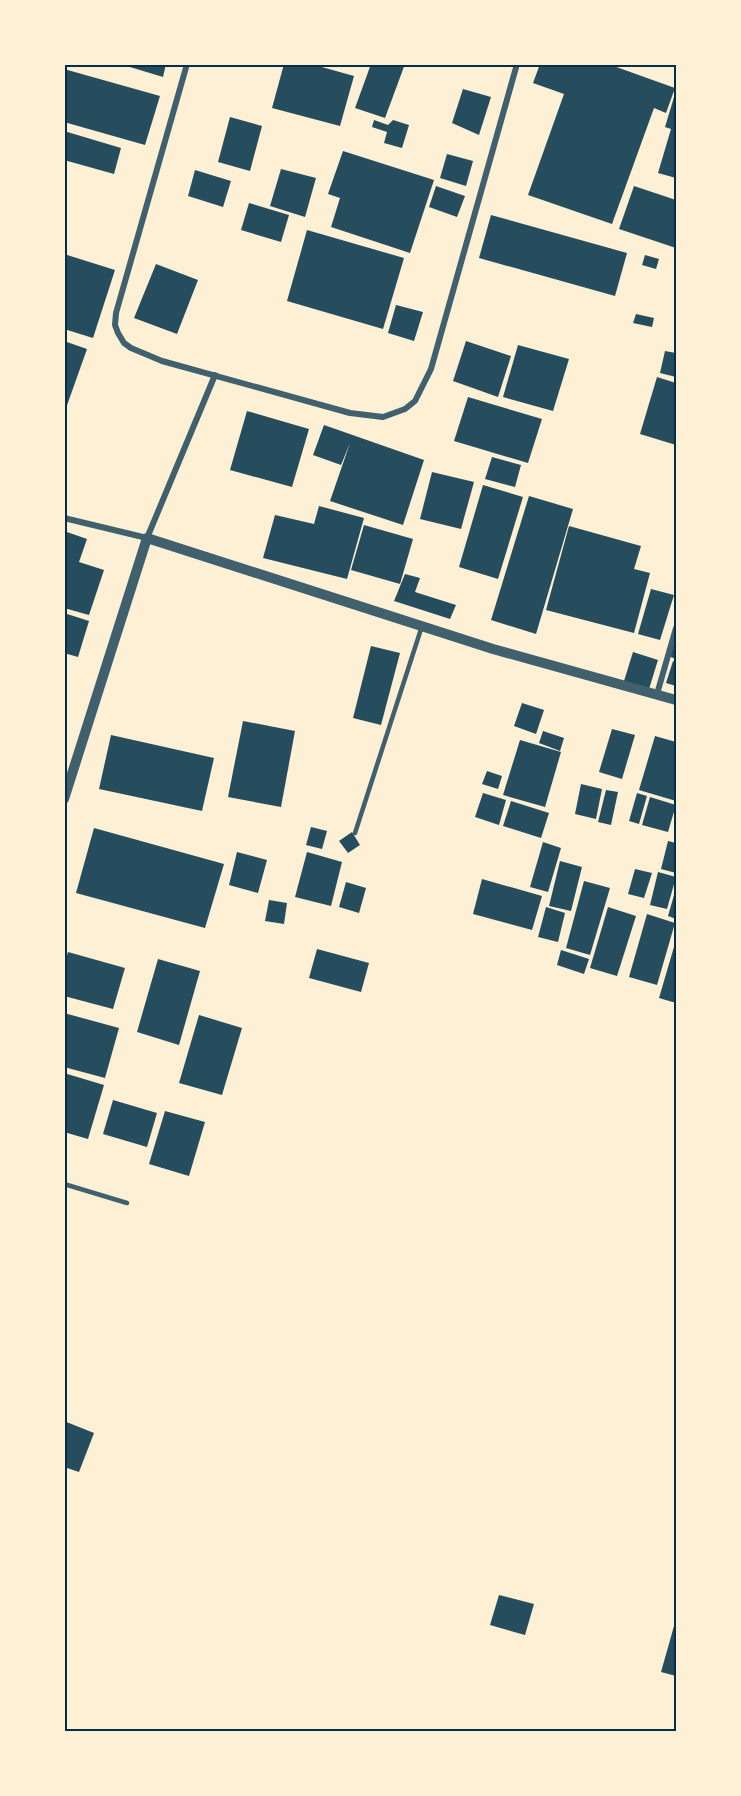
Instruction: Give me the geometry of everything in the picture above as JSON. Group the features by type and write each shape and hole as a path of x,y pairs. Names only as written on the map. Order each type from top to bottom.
{"street":[{"path":"187,64 116,313 115,325 124,343 162,361 350,413 384,417 405,409 415,401 431,369 517,64"},
{"path":"64,799 147,538 215,375"},
{"path":"64,518 147,538 493,648 676,700"},
{"path":"657,694 676,628"}],"lane":[{"path":"356,832 422,626"},
{"path":"64,1184 127,1203"}],"building":[{"path":"120,64 166,64 163,77"},
{"path":"284,64 311,64 354,76 340,126 272,108"},
{"path":"371,64 405,64 385,118 355,108"},
{"path":"540,64 608,64 675,88 666,113 654,108 612,224 528,195 564,94 533,83"},
{"path":"64,69 160,96 145,145 64,122"},
{"path":"463,89 491,97 479,135 452,123"},
{"path":"674,97 676,98 676,178 658,173 671,129 665,127"},
{"path":"230,117 262,126 250,171 218,162"},
{"path":"374,120 388,125 393,120 409,125 402,148 384,143 387,132 372,127"},
{"path":"64,131 121,148 114,174 64,160"},
{"path":"343,151 434,180 410,253 331,227 340,198 328,194"},
{"path":"447,154 473,161 466,186 440,178"},
{"path":"281,169 316,178 305,217 270,206"},
{"path":"195,170 231,181 223,207 188,196"},
{"path":"436,186 465,196 457,217 429,207"},
{"path":"634,186 676,200 676,248 619,229"},
{"path":"249,203 289,215 281,242 241,230"},
{"path":"491,215 627,253 615,296 479,258"},
{"path":"307,230 404,258 383,329 287,301"},
{"path":"64,254 115,270 93,338 64,329"},
{"path":"645,255 659,259 656,269 642,265"},
{"path":"156,264 198,280 177,334 134,318"},
{"path":"396,305 423,312 414,341 388,333"},
{"path":"636,314 654,318 652,327 633,323"},
{"path":"64,341 87,349 65,411 64,411"},
{"path":"466,341 511,356 498,397 453,381"},
{"path":"518,345 569,359 553,411 503,397"},
{"path":"665,351 676,353 676,377 660,373"},
{"path":"657,377 676,383 676,445 640,434"},
{"path":"468,397 542,419 528,463 454,441"},
{"path":"247,411 309,429 292,487 230,470"},
{"path":"324,425 424,460 403,525 330,501 350,443 341,465 313,455"},
{"path":"492,457 521,465 515,487 485,479"},
{"path":"432,472 474,482 461,529 420,519"},
{"path":"483,485 523,497 498,579 459,567"},
{"path":"529,496 573,509 536,634 491,620"},
{"path":"319,506 364,518 347,579 263,558 275,515 314,524"},
{"path":"364,525 413,539 400,584 351,570"},
{"path":"569,526 641,546 634,569 650,573 634,633 546,610"},
{"path":"64,531 87,539 79,562 104,570 89,615 64,608"},
{"path":"405,574 420,578 415,592 456,605 450,619 394,601"},
{"path":"651,589 674,595 660,640 638,634"},
{"path":"64,613 89,621 78,657 64,653"},
{"path":"676,634 676,659 668,656"},
{"path":"371,646 400,653 381,725 353,718"},
{"path":"633,652 658,660 649,689 624,681"},
{"path":"673,661 676,662 676,686 666,683"},
{"path":"522,703 544,710 536,734 514,726"},
{"path":"243,721 295,731 281,807 228,797"},
{"path":"612,729 635,735 622,779 599,772"},
{"path":"543,731 564,738 560,751 539,743"},
{"path":"111,735 214,758 202,811 99,789"},
{"path":"655,736 676,742 676,801 639,790"},
{"path":"520,740 561,752 545,807 503,795"},
{"path":"487,771 502,776 498,789 482,784"},
{"path":"581,784 602,789 596,819 575,814"},
{"path":"606,790 618,792 611,825 598,822"},
{"path":"483,793 506,800 499,825 475,817"},
{"path":"637,793 647,796 639,824 629,821"},
{"path":"650,797 676,805 668,832 642,825"},
{"path":"511,801 549,813 541,838 503,826"},
{"path":"311,827 327,831 322,849 306,845"},
{"path":"94,828 224,864 205,928 76,893"},
{"path":"352,832 360,845 348,853 339,841"},
{"path":"668,841 676,843 676,873 661,869"},
{"path":"543,842 561,848 548,892 530,887"},
{"path":"237,852 267,860 258,893 229,885"},
{"path":"307,852 342,862 331,906 295,897"},
{"path":"560,861 582,867 571,911 549,906"},
{"path":"635,869 652,873 644,898 628,894"},
{"path":"658,872 676,877 667,909 650,905"},
{"path":"482,879 542,896 532,930 473,914"},
{"path":"584,881 610,888 590,955 566,948"},
{"path":"346,882 366,888 359,913 339,907"},
{"path":"676,888 676,919 668,916"},
{"path":"269,900 287,903 284,924 265,921"},
{"path":"546,907 565,913 558,942 538,937"},
{"path":"608,907 636,916 617,976 590,968"},
{"path":"647,914 675,923 657,985 629,977"},
{"path":"676,940 676,1003 659,998"},
{"path":"317,949 369,963 361,992 309,978"},
{"path":"561,950 589,959 584,974 557,965"},
{"path":"68,952 125,968 113,1009 64,996 64,966"},
{"path":"158,959 200,971 179,1045 137,1032"},
{"path":"64,1013 119,1028 105,1078 64,1067"},
{"path":"199,1015 242,1028 222,1095 179,1083"},
{"path":"64,1073 104,1085 88,1139 64,1132"},
{"path":"113,1100 157,1113 147,1147 103,1134"},
{"path":"165,1111 205,1122 189,1176 149,1164"},
{"path":"64,1421 94,1433 79,1472 64,1467"},
{"path":"499,1595 534,1604 525,1635 490,1625"},
{"path":"674,1626 676,1627 676,1676 661,1672"}]}
